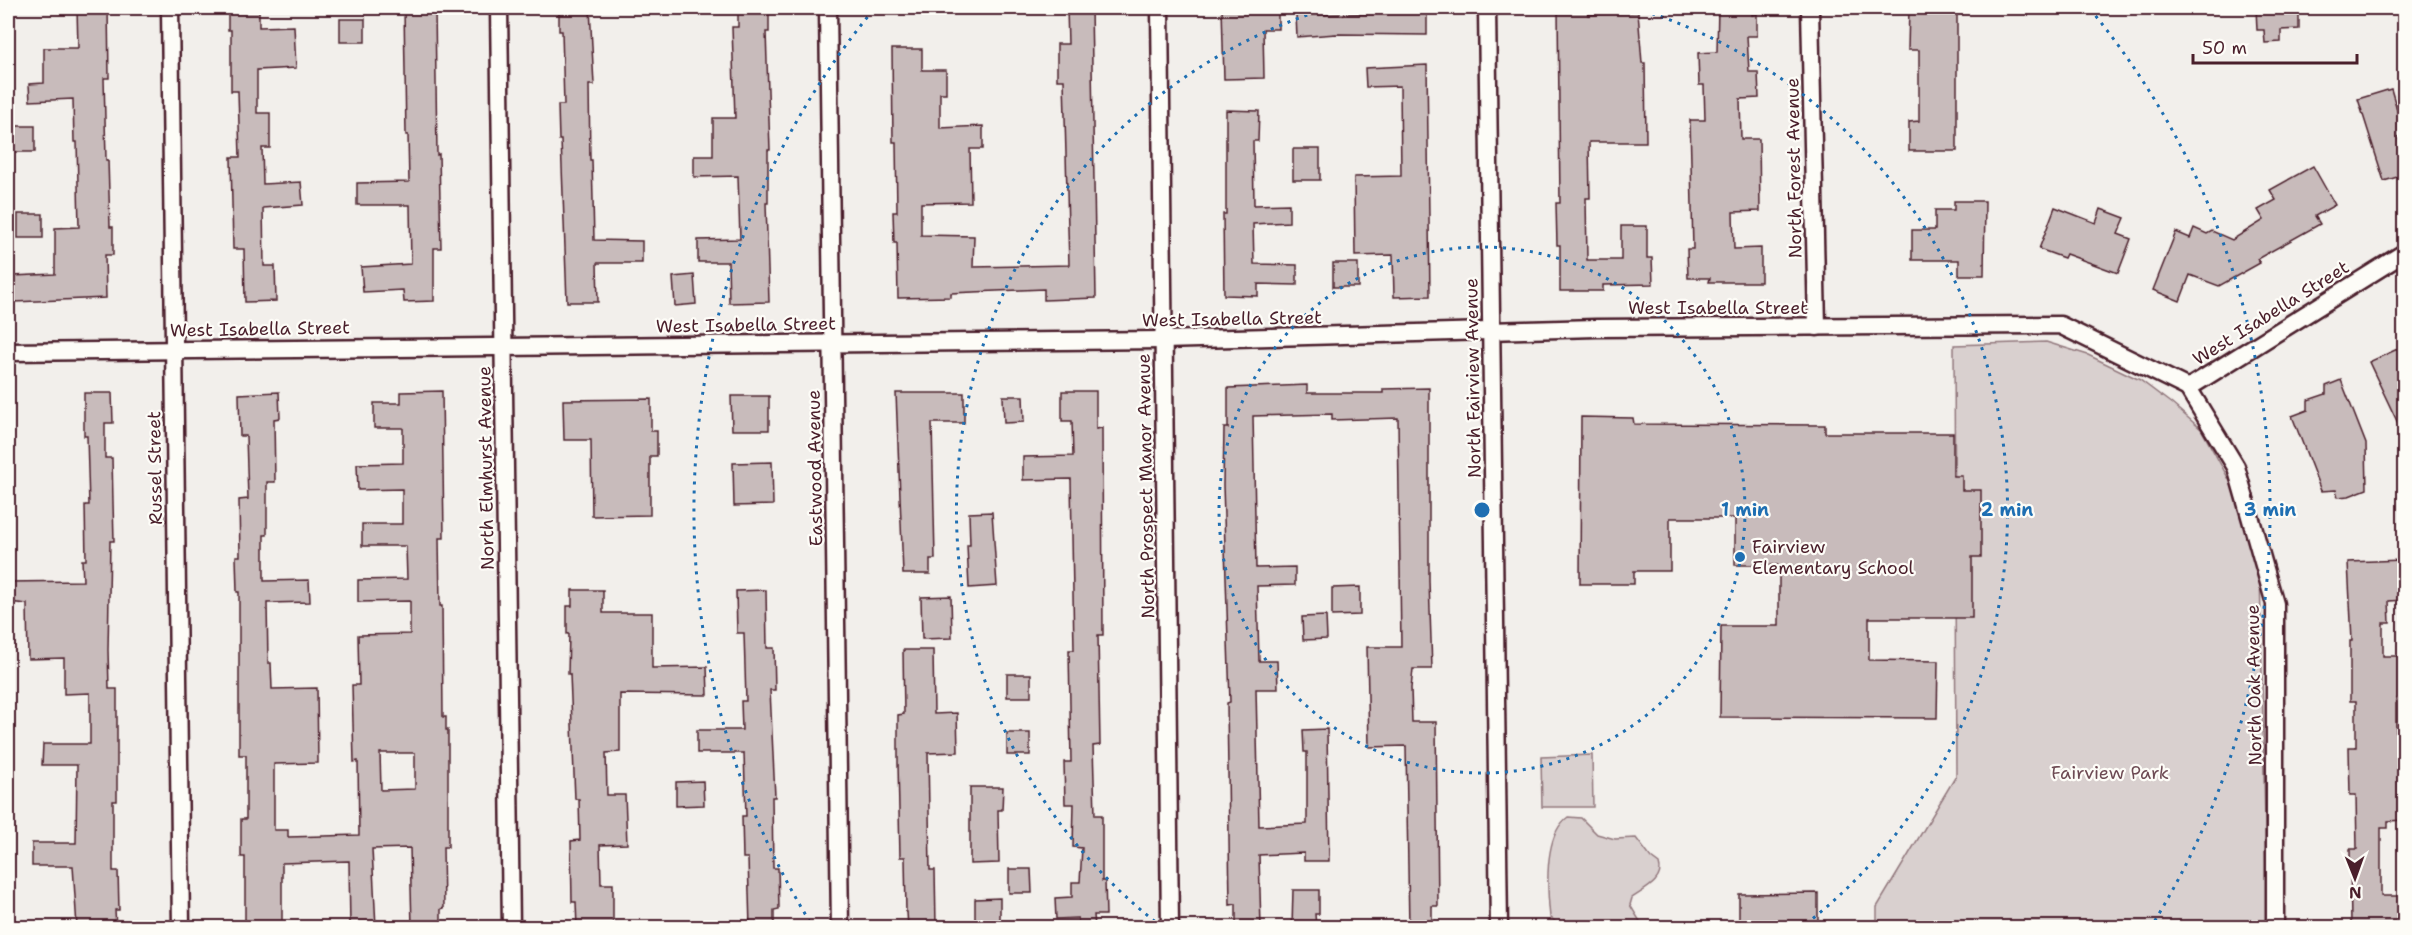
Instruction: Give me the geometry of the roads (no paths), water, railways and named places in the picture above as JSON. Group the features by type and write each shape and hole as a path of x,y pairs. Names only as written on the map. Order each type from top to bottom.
{"street":[{"name":"Russel Street","path":"170,8 181,927"},
{"name":"North Elmhurst Avenue","path":"499,8 511,927"},
{"name":"Eastwood Avenue","path":"828,8 840,927"},
{"name":"North Prospect Manor Avenue","path":"1160,8 1170,927"},
{"name":"North Fairview Avenue","path":"1487,8 1499,927"},
{"name":"North Forest Avenue","path":"1810,8 1817,327"},
{"name":"West Isabella Street","path":"8,352 1163,340 1596,328 2060,325 2188,388 2404,253"},
{"name":"North Oak Avenue","path":"2188,388 2236,467 2275,604 2274,927"}],"place":[{"name":"Fairview Elementary School","path":"1740,557"}],"park label":[{"name":"Fairview Park","path":"2110,773"}]}
